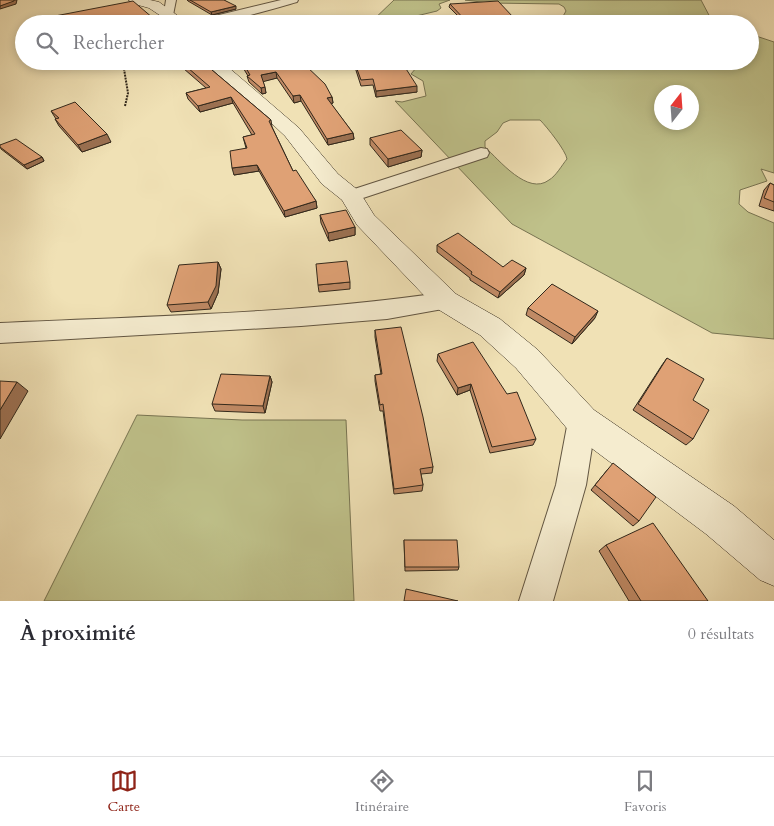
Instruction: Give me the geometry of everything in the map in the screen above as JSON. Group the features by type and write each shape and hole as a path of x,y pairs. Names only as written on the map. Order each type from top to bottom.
{"street":[{"path":"135,0 170,7"},
{"path":"237,15 293,0"},
{"path":"222,70 292,132 330,179 351,196 365,220 446,300 490,327 527,359 582,421 720,520 774,566"},
{"path":"351,196 481,154"},
{"path":"0,333 301,317 386,310 446,300"},
{"path":"536,601 571,486 582,421"}],"path":[{"path":"124,70 128,95 128,102 125,106"}],"green space":[{"path":"394,0 450,0 439,4 441,8 437,11 420,15 378,15"},
{"path":"465,0 701,0 709,15 564,15 566,11 559,4 489,3"},
{"path":"759,37 774,42 774,173 761,169 767,181 740,190 739,204 748,212 774,223 774,339 712,333 512,224 395,101 402,102 426,96 423,81 411,74 414,70 759,70","holes":["510,120 540,120 551,133 567,159 552,178 541,184 523,180 485,147 485,141 497,132 503,123"]},
{"path":"137,415 242,420 346,420 354,601 44,601"}],"building":[{"path":"0,0 14,0 14,1 0,6"},
{"path":"190,0 224,0 236,6 211,12"},
{"path":"133,1 149,15 60,15"},
{"path":"498,1 511,15 460,15 450,4"},
{"path":"190,70 212,70 271,120 269,121 293,171 296,170 316,201 284,211 257,165 232,168 230,151 247,148 243,137 255,134 231,97 198,106 186,93 210,87"},
{"path":"247,70 310,70 325,84 332,97 327,98 353,133 327,139 300,95 293,96 276,72 261,75 265,87 261,88 247,76 250,75"},
{"path":"357,70 407,70 417,86 376,91 373,79 361,80"},
{"path":"75,102 107,134 78,145 55,119 59,118 51,111"},
{"path":"401,130 422,150 388,159 370,138"},
{"path":"16,139 42,157 24,165 0,147 0,145"},
{"path":"770,183 774,185 774,202 764,198"},
{"path":"346,210 355,227 328,233 320,215"},
{"path":"458,233 503,267 512,260 526,268 500,292 471,274 472,272 437,245"},
{"path":"347,261 350,282 318,285 316,264"},
{"path":"218,262 216,286 208,302 167,305 179,265"},
{"path":"552,284 598,311 575,337 528,308"},
{"path":"401,327 433,467 420,469 423,485 394,489 383,404 380,405 375,375 382,374 375,330"},
{"path":"473,342 507,394 517,392 536,439 492,447 471,384 458,388 438,354"},
{"path":"667,358 704,379 693,400 709,410 693,439 638,404"},
{"path":"221,374 270,376 263,406 212,404"},
{"path":"0,381 17,382 0,410"},
{"path":"613,463 656,497 639,521 595,485"},
{"path":"653,523 708,601 641,601 606,545"},
{"path":"404,540 457,540 459,567 405,567"},
{"path":"406,589 458,601 404,601"}]}
